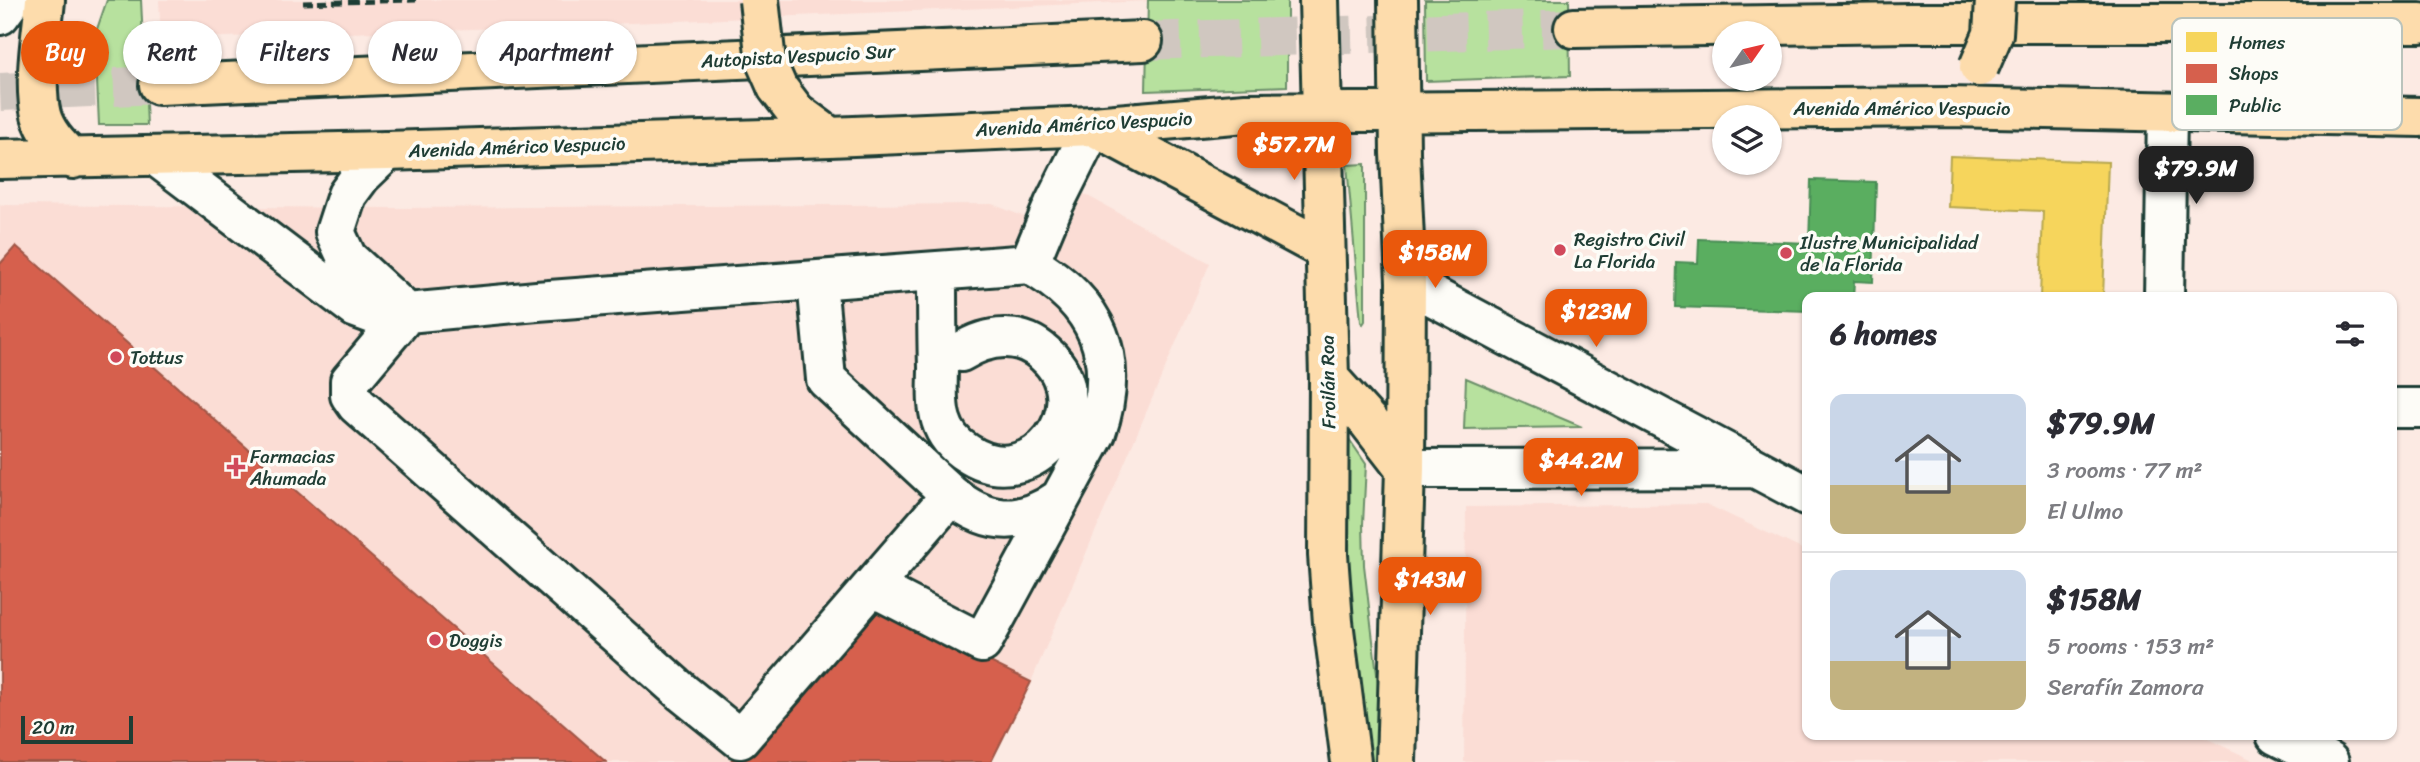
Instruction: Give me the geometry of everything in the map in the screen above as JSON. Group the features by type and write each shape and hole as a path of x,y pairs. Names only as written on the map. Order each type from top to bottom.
{"main road":[{"path":"45,0 40,65 41,115 51,136 73,159"},
{"path":"759,0 766,62 777,87 796,112 830,137"},
{"name":"Froilán Roa","path":"1319,0 1329,378 1328,555 1333,622 1351,762"},
{"path":"1396,762 1405,469 1406,282 1398,0"},
{"path":"1948,107 1979,66 1993,34 1995,0"},
{"path":"1574,28 2172,23"},
{"path":"2402,23 2420,23"},
{"name":"Autopista Vespucio Sur","path":"159,85 1143,41"},
{"name":"Avenida Américo Vespucio","path":"0,159 387,151 830,137 1093,126 1246,113 1948,107 2172,113"},
{"name":"Avenida Américo Vespucio","path":"2402,117 2420,117"},
{"path":"1093,126 1325,250"},
{"path":"1329,378 1367,420 1405,469"}],"street":[{"path":"0,15 11,0"},
{"path":"2164,292 2168,113"},
{"path":"1029,264 1054,204 1093,126"},
{"path":"387,151 361,176 347,195 335,232 347,258 407,313"},
{"path":"157,157 356,308 378,316 1029,264 1051,277 1071,293 1093,324 1105,360 1107,385 1096,433 982,643 873,587"},
{"path":"937,271 938,397 941,419 948,435 960,449 975,459 993,464 1011,465 1028,460 1044,450 1056,436 1064,420 1064,383 1056,367 1037,348 1012,338 976,342 961,352"},
{"path":"817,281 826,379 951,495 982,515 1000,519 1031,516 1058,500"},
{"path":"1406,282 1802,493"},
{"path":"407,313 350,381 350,395 357,405 683,693 740,739 951,495"},
{"path":"2397,408 2420,408"},
{"path":"1405,469 1758,468"},
{"path":"2286,740 2329,762"}],"shaded area":[{"path":"159,0 1148,0 637,23 476,21 476,29 462,29 462,21 368,21 368,32 354,33 354,21 236,21 236,37 222,37 222,21 160,21"},
{"path":"1075,189 1210,263 1031,682 991,762 0,762 0,205 393,208 992,204 1050,227"},
{"path":"1706,504 1802,549 1802,740 2210,740 2257,762 1464,762 1466,507"}],"green space":[{"path":"107,0 141,0 142,21 123,21 123,84 145,84 147,125 99,125 97,84 109,84 109,21 100,21"},
{"path":"1148,0 1287,0 1287,86 1146,91"},
{"path":"1425,0 1569,0 1570,76 1426,81"},
{"path":"1365,164 1365,321 1363,324 1347,165"},
{"path":"1466,378 1582,427 1464,429"},
{"path":"1345,433 1366,464 1364,565 1383,725 1384,762 1368,762 1349,657"}],"building: Homes":[{"path":"1950,156 2108,162 2103,292 2040,292 2043,211 1948,207"}],"building: Shops":[{"path":"16,246 606,762 0,762 0,264"},
{"path":"872,604 1031,682 991,762 730,762"}],"building: Public":[{"name":"Ilustre Municipalidad de la Florida","path":"1811,180 1876,182 1873,282 1854,281 1853,292 1802,292 1802,311 1675,307 1676,262 1698,263 1699,239 1809,243"}],"tunnel":[{"path":"1143,41 1574,28"},
{"path":"0,92 159,85"}],"railway":[{"path":"303,3 416,0"}],"place":[{"name":"Registro Civil La Florida","path":"1560,250"},
{"name":"Ilustre Municipalidad de la Florida","path":"1786,253"},
{"name":"Tottus","path":"116,357"},
{"name":"Farmacias Ahumada","path":"236,467"},
{"name":"Doggis","path":"435,640"}]}
